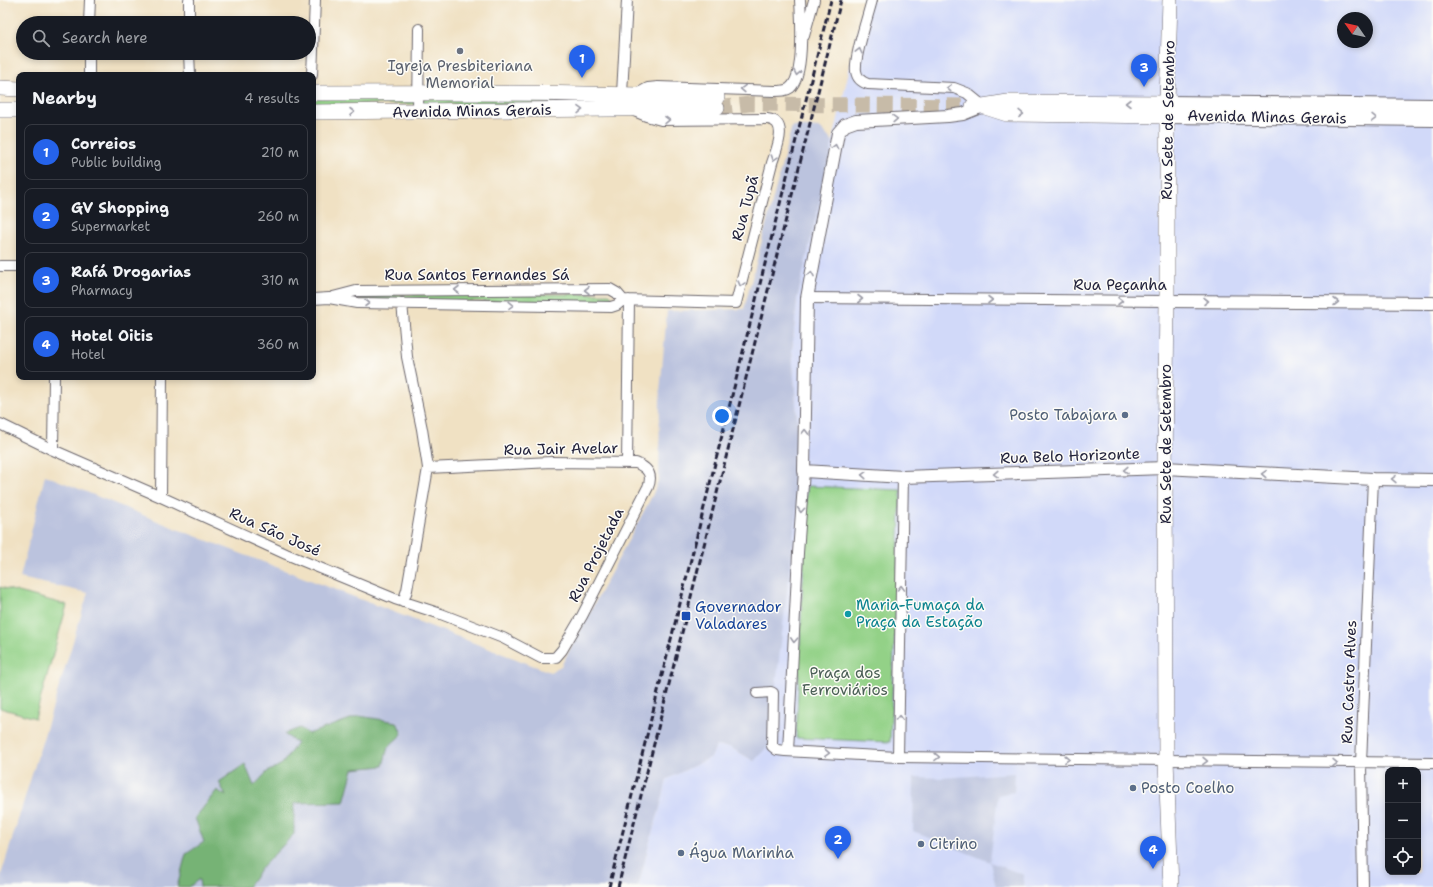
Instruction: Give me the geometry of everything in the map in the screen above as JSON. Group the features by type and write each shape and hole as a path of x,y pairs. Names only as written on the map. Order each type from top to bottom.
{"main road":[{"name":"Rua Sete de Setembro","path":"1170,0 1167,109 1165,468 1166,760 1171,887"},
{"path":"0,88 16,89"},
{"name":"Avenida Minas Gerais","path":"316,93 629,95 717,103 631,109 316,112"},
{"name":"Avenida Minas Gerais","path":"978,106 1008,102 1433,119"},
{"name":"Avenida Minas Gerais","path":"1167,109 1433,106"},
{"path":"0,110 16,110"}],"street":[{"path":"89,16 90,0"},
{"path":"189,0 189,16"},
{"path":"314,16 315,0"},
{"path":"627,0 629,95"},
{"path":"800,0 801,47"},
{"path":"801,47 814,0"},
{"path":"872,0 856,62 856,70 859,79 868,84 954,88 967,93 978,106"},
{"path":"418,112 419,29"},
{"name":"Avenida Minas Gerais","path":"629,95 658,86 782,91 791,87 796,80 801,47"},
{"path":"89,60 89,72"},
{"path":"189,60 190,72"},
{"path":"312,72 313,60"},
{"name":"Avenida Minas Gerais","path":"807,298 838,133 845,125 856,121 963,114 978,106"},
{"name":"Avenida Minas Gerais","path":"631,109 646,116 661,120 767,119 776,122"},
{"name":"Rua Tupã","path":"736,303 780,135 780,128 776,122"},
{"path":"0,266 16,266"},
{"name":"Rua Santos Fernandes Sá","path":"329,298 356,291 610,290 626,300"},
{"name":"Rua Santos Fernandes Sá","path":"316,298 329,298 357,303 611,307 626,300 736,303"},
{"path":"788,752 798,553 804,471 807,298"},
{"name":"Rua Peçanha","path":"807,298 1433,302"},
{"name":"Rua Jair Avelar","path":"428,468 552,462 627,463 626,300"},
{"path":"402,303 408,356 428,468 407,590 403,602"},
{"path":"53,450 54,380"},
{"path":"161,497 162,380"},
{"name":"Rua São José","path":"0,424 53,450 286,554 403,602 441,614 503,638 540,658"},
{"name":"Rua Projetada","path":"540,658 556,657 562,650 582,616 648,487 650,475 646,468 636,463 627,463"},
{"name":"Rua Belo Horizonte","path":"804,471 903,478 1165,468 1372,479 1433,480"},
{"path":"898,757 903,478"},
{"name":"Rua Castro Alves","path":"1363,887 1361,763 1372,479"},
{"path":"757,693 773,693 772,746 777,750 788,752 898,757 1433,764"}],"shaded area":[{"path":"865,0 1433,0 1433,887 638,887 667,779 711,757 716,746 730,747 754,761 801,472 792,350 797,299"},
{"path":"792,126 820,128 833,142 797,299 792,350 801,472 769,745 754,761 730,747 716,746 711,757 667,779 638,887 0,887 1,875 88,593 20,578 45,475 177,529 550,672 561,666 652,496 659,479 660,392 667,311 744,309"},
{"path":"1015,773 1014,792 998,795 990,862 913,831 914,777 942,778"},
{"path":"990,862 1024,875 1023,887 996,887"}],"green space":[{"path":"316,98 635,99 633,104 316,104"},
{"path":"609,294 612,296 611,303 361,300 359,298 359,295"},
{"name":"Praça dos Ferroviários","path":"807,486 901,490 890,742 796,738"},
{"path":"0,587 67,605 35,718 0,708"},
{"path":"359,716 397,722 402,734 388,747 383,766 353,769 344,802 294,803 294,834 263,866 248,887 200,887 199,879 189,887 177,887 186,854 204,842 195,818 217,790 226,796 219,782 245,764 254,786 267,772 282,764 297,743 284,734 300,728 308,734"}],"tunnel":[{"path":"717,108 749,104 973,106"}],"railway":[{"path":"609,887 831,0"},
{"path":"618,887 841,0"}],"place":[{"name":"Igreja Presbiteriana Memorial","path":"460,51"},
{"name":"Correios","path":"582,78"},
{"name":"Rafá Drogarias","path":"1144,87"},
{"name":"Posto Tabajara","path":"1125,415"},
{"name":"Maria-Fumaça da Praça da Estação","path":"848,614"},
{"name":"Governador Valadares","path":"686,616"},
{"name":"Posto Coelho","path":"1133,788"},
{"name":"Citrino","path":"921,844"},
{"name":"Água Marinha","path":"681,853"},
{"name":"GV Shopping","path":"838,859"},
{"name":"Hotel Oitis","path":"1153,869"}]}
